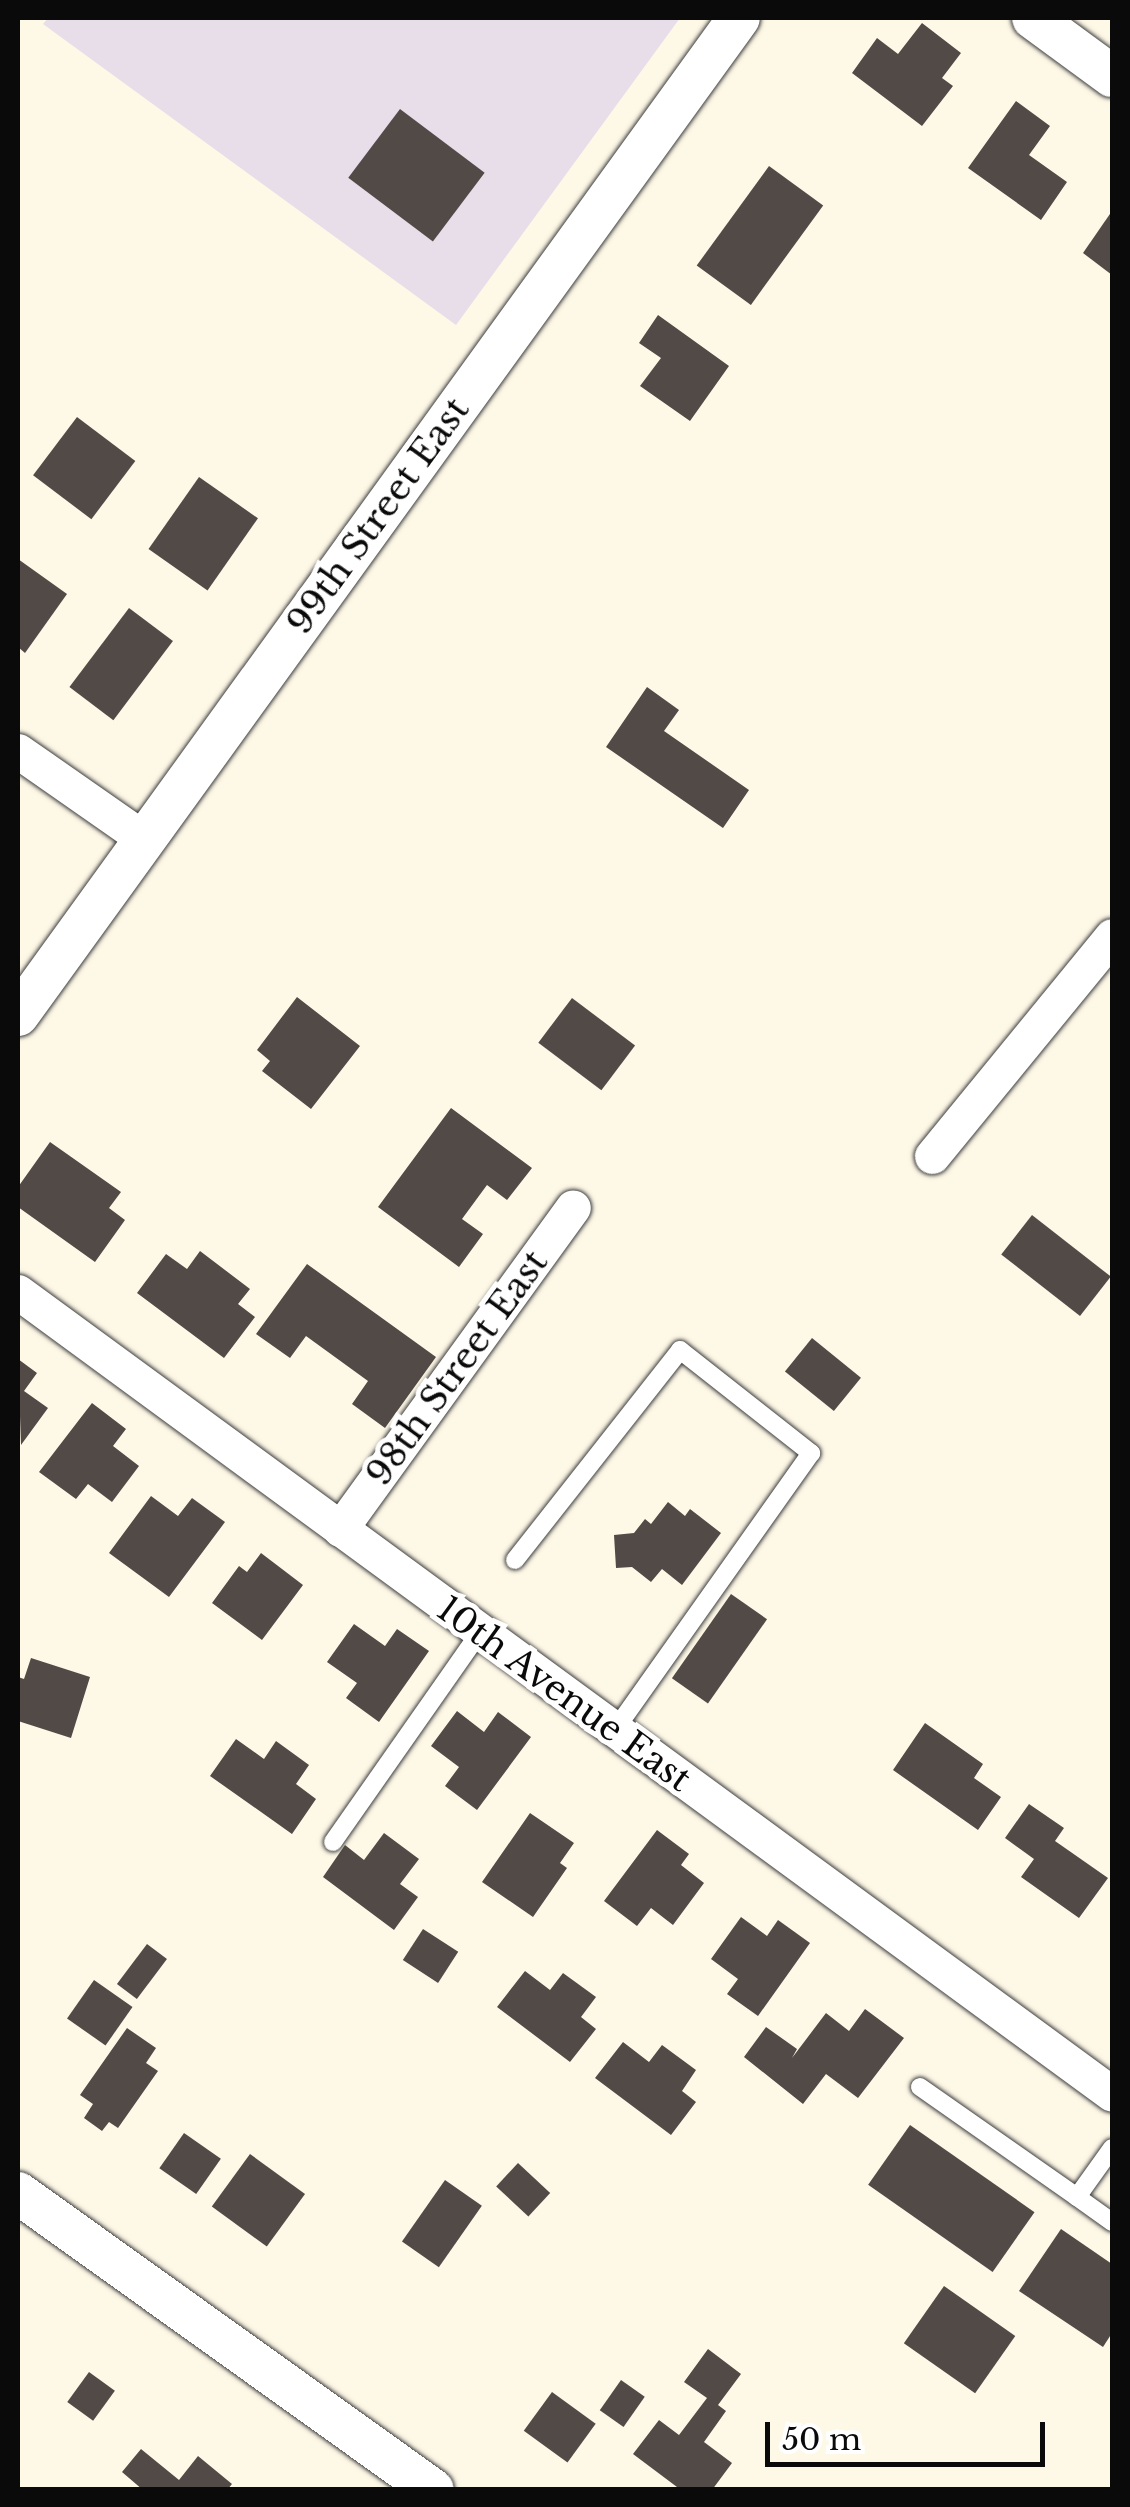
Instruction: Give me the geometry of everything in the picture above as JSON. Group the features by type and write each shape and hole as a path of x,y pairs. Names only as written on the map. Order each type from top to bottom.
{"street":[{"name":"99th Street East","path":"18,1014 739,18"},
{"path":"1033,18 1112,76"},
{"path":"18,751 144,839"},
{"path":"932,1156 1112,936"},
{"name":"98th Street East","path":"340,1529 574,1207"},
{"name":"10th Avenue East","path":"18,1292 1112,2094"},
{"path":"18,2193 433,2490"}],"lane":[{"path":"515,1560 680,1350 811,1453 614,1731"},
{"path":"334,1842 480,1632"},
{"path":"920,2087 1112,2222"},
{"path":"1077,2197 1112,2148"}],"shaded area":[{"path":"48,18 680,18 456,325 43,24"}],"building":[{"path":"922,23 961,53 942,78 953,86 922,126 852,73 877,38 898,54"},
{"path":"1016,101 1050,126 1029,155 1067,182 1041,220 968,168"},
{"path":"400,109 485,173 433,241 348,178"},
{"path":"769,166 823,205 751,305 697,266"},
{"path":"1112,211 1112,275 1083,253"},
{"path":"658,315 729,366 690,421 640,386 661,358 639,343"},
{"path":"77,417 135,461 91,519 33,475"},
{"path":"199,477 258,518 208,590 149,549"},
{"path":"18,559 67,594 25,653 18,647"},
{"path":"129,608 173,641 113,720 69,687"},
{"path":"647,687 679,710 664,731 749,790 723,828 606,747"},
{"path":"297,997 360,1046 311,1109 262,1071 270,1061 257,1050"},
{"path":"572,998 635,1046 601,1090 538,1043"},
{"path":"451,1108 532,1168 507,1200 487,1185 462,1219 483,1234 459,1267 378,1207"},
{"path":"50,1142 121,1192 109,1208 125,1220 95,1262 18,1207 18,1187"},
{"path":"1032,1215 1111,1277 1080,1316 1001,1254"},
{"path":"200,1251 250,1289 238,1304 255,1317 224,1358 137,1293 166,1254 187,1269"},
{"path":"307,1264 436,1357 385,1428 352,1404 368,1381 306,1336 290,1358 256,1334"},
{"path":"812,1338 861,1378 834,1411 785,1371"},
{"path":"18,1359 37,1373 24,1391 48,1408 21,1445"},
{"path":"92,1403 126,1429 113,1446 139,1466 112,1502 88,1484 76,1499 39,1472"},
{"path":"151,1496 178,1516 192,1498 225,1522 169,1597 109,1553"},
{"path":"668,1502 685,1516 690,1509 721,1533 682,1585 662,1569 651,1582 632,1567 616,1568 614,1535 634,1533 645,1519 651,1524"},
{"path":"261,1553 303,1585 262,1640 212,1603 239,1566 247,1572"},
{"path":"731,1594 767,1619 708,1704 672,1678"},
{"path":"354,1624 385,1646 397,1629 429,1651 379,1722 346,1698 357,1683 327,1662"},
{"path":"31,1658 90,1677 71,1738 18,1721 18,1677 24,1679"},
{"path":"457,1711 484,1732 498,1712 531,1737 477,1810 445,1786 459,1767 431,1746"},
{"path":"925,1723 983,1764 974,1778 1001,1797 978,1830 893,1770"},
{"path":"236,1739 264,1759 276,1741 309,1765 296,1784 316,1799 292,1834 210,1776"},
{"path":"1029,1804 1064,1828 1055,1841 1108,1878 1079,1918 1021,1877 1034,1859 1005,1838"},
{"path":"530,1813 574,1843 560,1863 567,1868 533,1917 482,1882"},
{"path":"657,1830 689,1854 681,1865 704,1883 673,1925 651,1908 637,1926 604,1901"},
{"path":"384,1833 419,1859 400,1884 418,1897 394,1930 323,1877 345,1845 364,1860"},
{"path":"741,1917 767,1936 778,1920 810,1943 758,2016 727,1994 738,1979 711,1959"},
{"path":"423,1929 458,1952 438,1983 403,1960"},
{"path":"147,1944 167,1959 137,1999 117,1984"},
{"path":"525,1971 550,1990 563,1973 596,1997 581,2017 596,2029 570,2062 497,2007"},
{"path":"94,1980 133,2007 106,2045 67,2019"},
{"path":"865,2009 904,2038 858,2098 826,2074 803,2104 744,2057 766,2027 797,2049 792,2058 826,2013 849,2031"},
{"path":"127,2028 156,2048 146,2063 158,2071 118,2128 109,2122 102,2131 84,2118 93,2104 80,2095"},
{"path":"623,2042 649,2062 662,2045 696,2070 682,2091 696,2102 671,2135 595,2078"},
{"path":"910,2125 1035,2212 993,2272 868,2185"},
{"path":"184,2133 221,2159 196,2194 159,2168"},
{"path":"250,2154 305,2194 267,2247 212,2207"},
{"path":"518,2163 550,2193 528,2216 496,2186"},
{"path":"445,2180 482,2206 439,2267 402,2241"},
{"path":"1061,2229 1112,2264 1112,2333 1103,2347 1019,2291"},
{"path":"944,2286 1015,2336 975,2393 904,2343"},
{"path":"708,2349 741,2374 718,2405 726,2411 704,2442 732,2463 712,2490 681,2490 633,2454 659,2420 679,2435 707,2398 684,2382"},
{"path":"89,2372 115,2391 93,2421 67,2402"},
{"path":"621,2380 645,2397 624,2427 600,2410"},
{"path":"552,2392 596,2424 567,2463 524,2431"},
{"path":"141,2449 179,2480 198,2456 232,2484 227,2490 143,2490 122,2472"}]}
